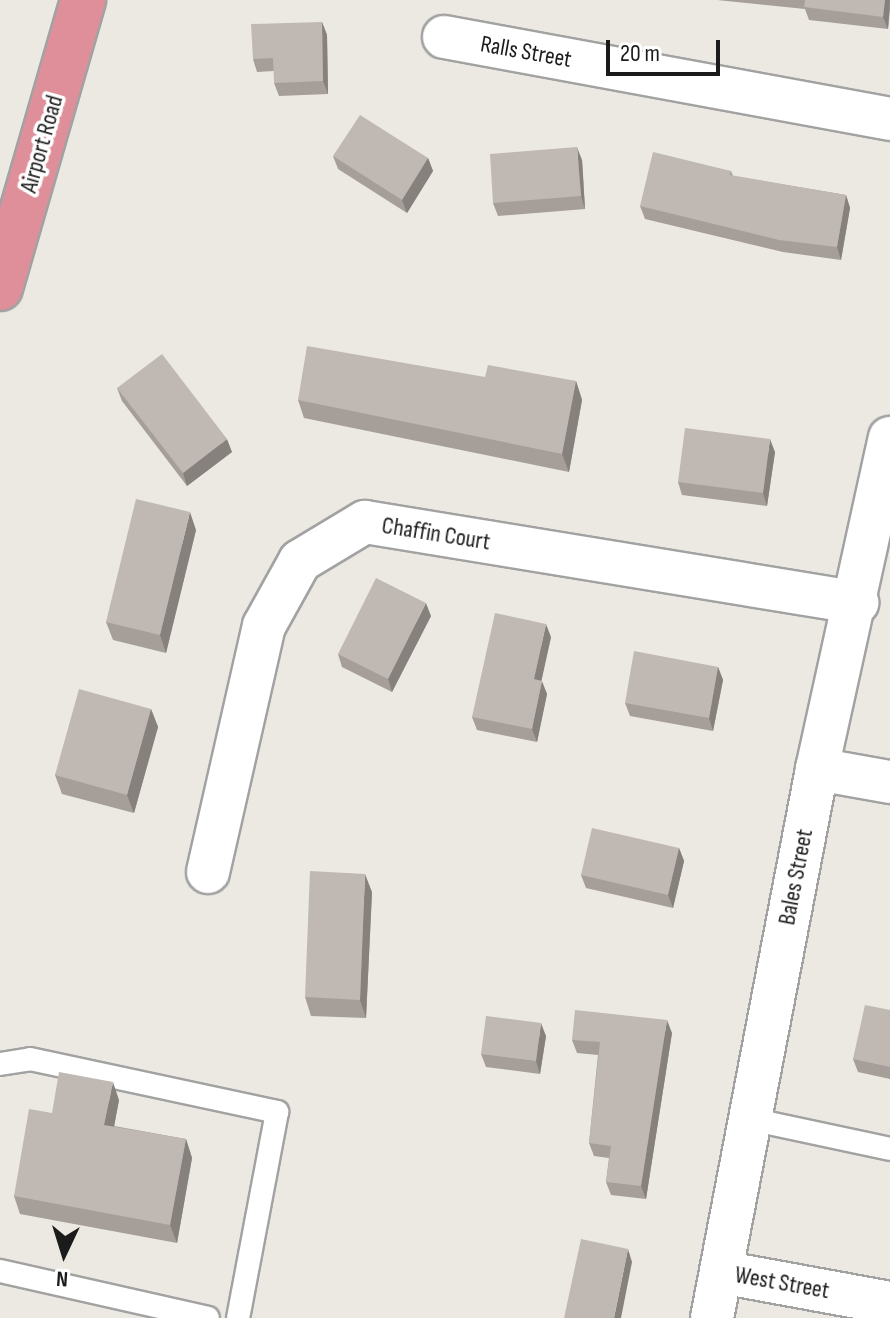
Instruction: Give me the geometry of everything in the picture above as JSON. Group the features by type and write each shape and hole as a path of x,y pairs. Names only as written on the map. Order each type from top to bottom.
{"highway":[{"name":"Airport Road","path":"0,288 83,0"}],"street":[{"name":"Ralls Street","path":"444,37 890,119"},
{"name":"Bales Street","path":"712,1318 817,769 857,603 890,438"},
{"name":"Chaffin Court","path":"208,872 264,626 300,561 365,522 857,603"},
{"path":"817,769 890,782"},
{"name":"West Street","path":"721,1272 890,1303"}],"lane":[{"path":"0,1064 30,1059 277,1112 238,1318"},
{"path":"750,1119 890,1149"},
{"path":"0,1271 208,1318"}],"building":[{"path":"805,0 885,0 883,17 804,7"},
{"path":"322,22 323,81 274,83 273,58 253,59 251,24"},
{"path":"360,115 428,158 402,200 333,156"},
{"path":"577,147 581,196 493,203 490,154"},
{"path":"653,152 731,171 730,175 846,195 837,247 779,240 640,206"},
{"path":"307,346 485,377 488,365 576,381 562,454 298,400"},
{"path":"162,354 227,439 183,473 117,388"},
{"path":"685,428 770,439 763,493 678,482"},
{"path":"136,499 190,512 160,635 106,622"},
{"path":"376,578 426,603 388,679 338,654"},
{"path":"495,613 546,624 534,679 542,681 532,729 472,717"},
{"path":"634,651 718,667 709,718 625,703"},
{"path":"79,689 151,709 127,795 55,775"},
{"path":"592,828 679,848 668,895 581,875"},
{"path":"310,871 365,874 360,1000 305,997"},
{"path":"865,1005 890,1010 890,1067 853,1059"},
{"path":"575,1010 667,1020 641,1186 606,1182 611,1146 589,1143 600,1042 572,1040"},
{"path":"486,1016 541,1023 536,1061 481,1054"},
{"path":"59,1072 113,1082 104,1125 186,1139 170,1225 14,1196 29,1109 52,1113"},
{"path":"581,1239 628,1249 614,1318 564,1318"}]}
